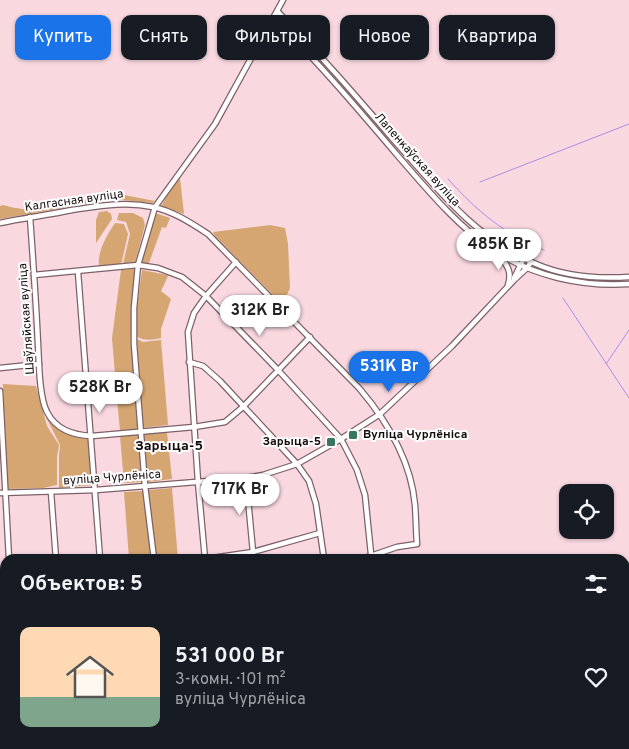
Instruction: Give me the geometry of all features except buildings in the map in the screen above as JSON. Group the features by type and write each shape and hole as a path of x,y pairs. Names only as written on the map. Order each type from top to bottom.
{"street":[{"path":"276,15 283,0"},
{"name":"Лапенкаўская вуліца","path":"278,12 312,46 430,181 473,226 488,238 531,262 567,274 584,277 629,277"},
{"path":"153,554 140,432 134,344 134,308 138,265 155,207 214,124 250,60"},
{"name":"Лапенкаўская вуліца","path":"315,60 422,183 470,232 498,253 527,268 567,280 603,285 629,284"},
{"name":"Калгасная вуліца","path":"0,223 116,204 155,207 180,217 208,234 359,388 392,432 405,461 411,482 415,504 417,544 397,546 371,554"},
{"name":"Шаўляйская вуліца","path":"30,217 39,364 44,404 51,419 60,428 68,432 92,436 194,427 225,422 243,407 310,337"},
{"path":"498,253 509,270 510,275 507,287"},
{"path":"514,280 524,258"},
{"path":"205,554 188,332 194,313 206,296 236,262"},
{"name":"вуліца Чурлёніса","path":"2,493 96,490 246,478 271,473 297,464 342,439 380,414 452,346 531,262"},
{"path":"34,275 138,265 158,268 182,277 206,296 342,439 357,470 365,495 371,554"},
{"path":"78,272 100,554"},
{"path":"189,362 203,366 297,464 308,481 316,504 323,554"},
{"path":"0,368 39,364"},
{"path":"0,391 2,493 8,554"},
{"path":"246,478 253,552"},
{"path":"51,492 56,554"},
{"path":"239,554 253,552 320,533"}],"shaded area":[{"path":"180,178 184,214 161,207 169,191"},
{"path":"108,192 155,201 152,203 108,200 0,219 0,206 3,205 33,210 55,208"},
{"path":"107,211 111,214 112,219 96,243 96,220 99,212"},
{"path":"119,213 133,213 143,218 145,225 135,263 123,264 130,234 126,222 117,220"},
{"path":"155,213 170,218 166,228 162,227 149,263 140,264"},
{"path":"115,223 124,224 128,234 121,265 99,267 101,249"},
{"path":"270,225 285,228 288,244 290,288 286,297 277,299 213,232"},
{"path":"135,269 132,310 135,383 116,386 112,338 121,270"},
{"path":"142,270 168,276 161,291 171,299 161,329 161,338 149,340 137,337 137,307"},
{"path":"137,339 143,342 161,340 168,425 142,428"},
{"path":"3,384 36,386 47,426 59,445 57,485 43,488 7,489"},
{"path":"136,385 138,429 120,431 116,388"},
{"path":"46,417 56,427 65,432 89,438 92,485 59,488 60,445"},
{"path":"167,432 172,479 147,482 143,434"},
{"path":"139,435 143,482 124,483 120,436"},
{"path":"172,488 178,554 155,554 148,490"},
{"path":"144,491 151,554 129,554 124,492"}],"waterway":[{"path":"480,182 629,124"},
{"path":"448,179 470,202 504,229 544,250"},
{"path":"563,298 629,398"},
{"path":"606,364 629,330"}],"place":[{"name":"Вуліца Чурлёніса","path":"353,435"},
{"name":"Зарыца-5","path":"331,442"}],"district":[{"name":"Зарыца-5","path":"169,446"}]}
